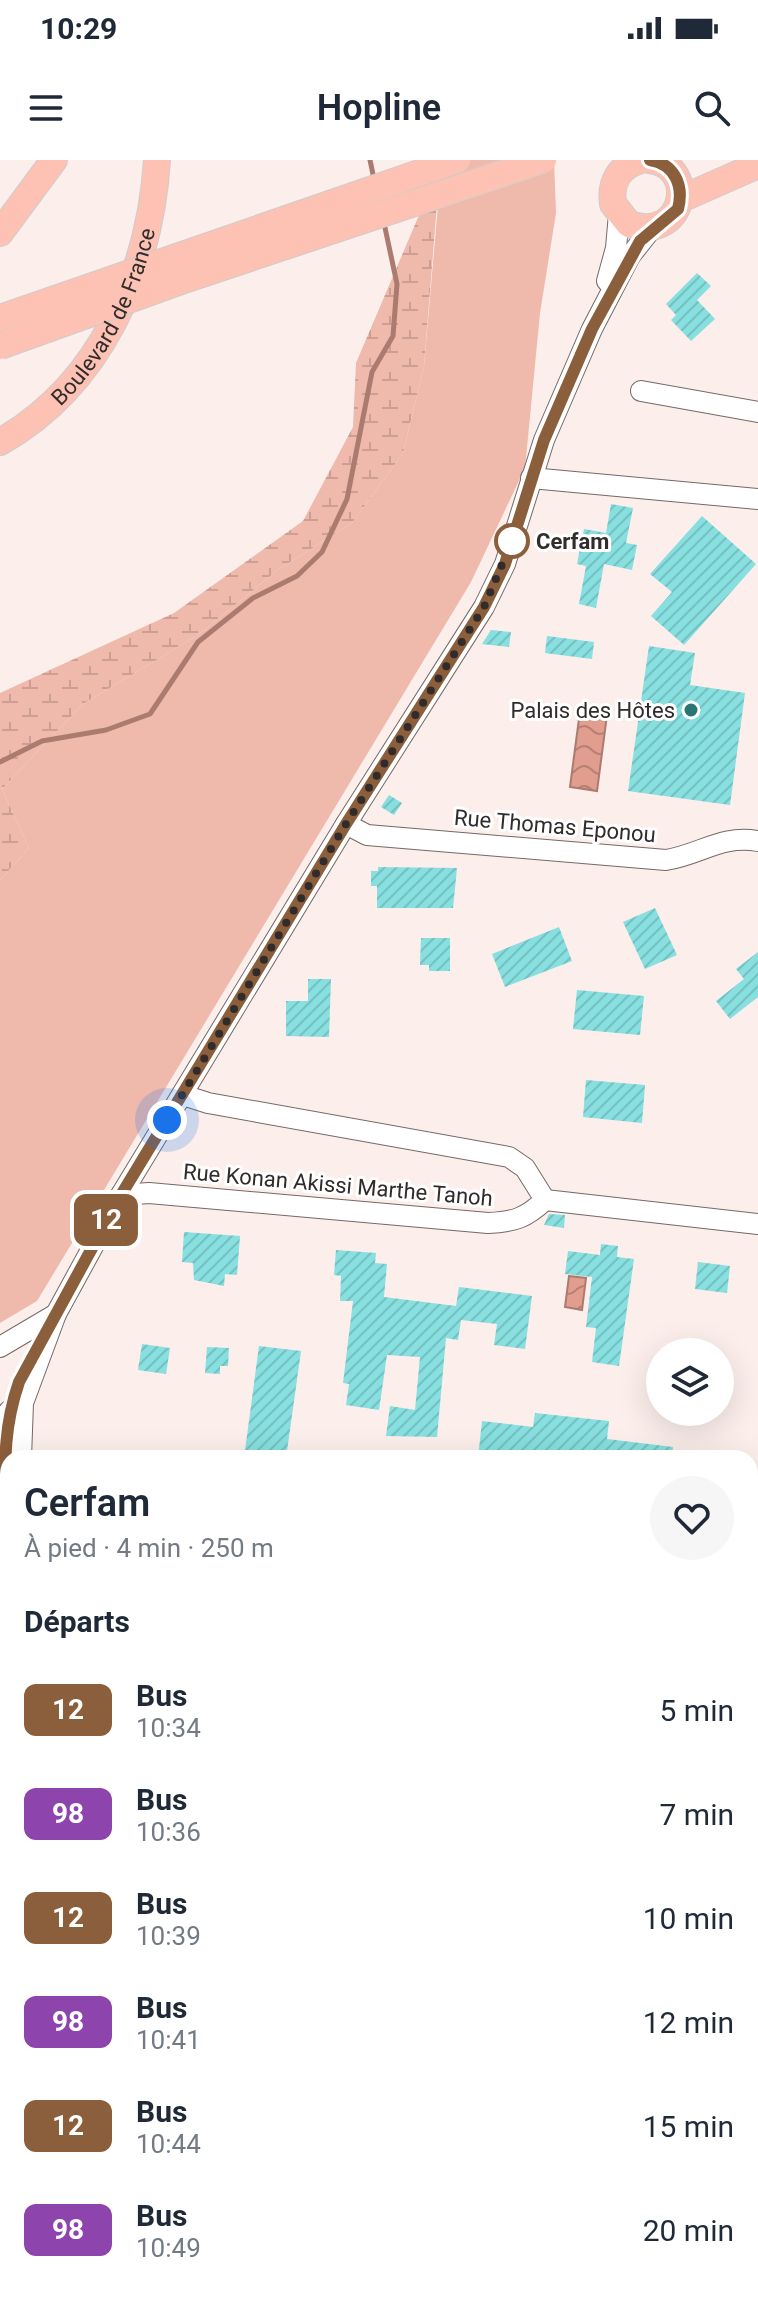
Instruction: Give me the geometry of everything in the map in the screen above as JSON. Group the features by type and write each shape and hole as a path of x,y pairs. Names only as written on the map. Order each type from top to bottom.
{"main road":[{"path":"0,233 54,160"},
{"name":"Boulevard de France","path":"0,442 39,414 71,385 109,331 148,231 157,160"},
{"path":"0,318 457,160"},
{"path":"0,346 181,281 543,160"},
{"path":"644,161 676,175 681,199 672,217 653,227 639,227 619,214 612,192 614,180 644,161"},
{"path":"681,199 758,165"}],"street":[{"path":"7,1450 9,1412 19,1382 121,1195 346,824 484,607 505,564 531,478 592,329 613,262 619,214"},
{"path":"592,329 630,256 653,227"},
{"path":"641,391 758,412"},
{"path":"531,478 758,499"},
{"name":"Rue Thomas Eponou","path":"346,824 367,835 666,860 684,857 730,838 758,841"},
{"name":"Rue Konan Akissi Marthe Tanoh","path":"121,1195 149,1193 488,1223 513,1222 529,1215 545,1200 525,1168 509,1157 208,1103 183,1095"},
{"path":"545,1200 758,1224"},
{"path":"0,1347 56,1314"},
{"path":"21,1450 23,1403 42,1344"}],"green space":[{"path":"442,160 554,160 556,213 540,313 525,468 471,582 37,1301 0,1323 0,880 29,848 2,789 83,704 198,635 279,569 352,523 403,453 424,366"},
{"path":"440,166 424,366 403,453 352,523 279,569 198,635 83,704 2,789 29,848 0,880 0,693 174,613 303,521 353,427 356,363"}],"water":[{"path":"580,711 607,715 597,791 570,787"},
{"path":"569,1276 586,1278 582,1310 565,1307"}],"building":[{"path":"697,273 711,286 697,300 715,319 691,341 671,320 676,315 666,304"},
{"path":"611,504 633,508 626,543 637,545 632,570 604,564 596,608 579,604 586,566 577,564 584,529 606,533"},
{"path":"702,516 756,564 684,645 651,616 672,592 650,574"},
{"path":"491,630 511,632 509,647 482,644"},
{"path":"547,636 594,642 592,659 545,653"},
{"name":"Palais des Hôtes","path":"649,646 695,653 690,685 745,693 730,805 628,791"},
{"path":"389,795 402,803 394,815 381,807"},
{"path":"378,867 457,868 453,908 377,908 377,886 371,886 371,871 378,871"},
{"path":"655,908 677,955 645,969 623,922"},
{"path":"559,927 572,961 505,987 492,954"},
{"path":"421,938 450,938 450,971 429,971 429,965 420,965"},
{"path":"758,952 758,997 730,1019 716,1001 744,979 736,969"},
{"path":"308,979 331,979 329,1037 286,1036 286,1001 308,1001"},
{"path":"577,990 644,996 640,1035 573,1029"},
{"path":"586,1080 645,1085 642,1123 583,1117"},
{"path":"549,1214 565,1215 564,1228 544,1225"},
{"path":"184,1232 240,1236 237,1275 225,1274 224,1286 194,1280 193,1263 182,1262"},
{"path":"601,1244 618,1246 617,1257 634,1259 619,1366 592,1362 596,1328 586,1327 592,1277 565,1274 568,1251 600,1255"},
{"path":"336,1250 376,1253 375,1263 387,1264 384,1297 456,1306 459,1287 532,1296 525,1349 494,1345 497,1324 461,1320 458,1340 446,1338 437,1437 386,1436 390,1406 415,1410 420,1357 387,1355 379,1410 346,1405 349,1384 343,1383 353,1301 340,1301 341,1276 334,1275"},
{"path":"698,1262 730,1266 727,1293 695,1289"},
{"path":"142,1344 170,1348 166,1374 138,1370"},
{"path":"259,1346 301,1351 287,1450 245,1450"},
{"path":"207,1347 229,1348 228,1366 220,1366 220,1374 205,1373"},
{"path":"535,1413 609,1421 607,1439 673,1447 673,1450 479,1450 482,1421 533,1427"}],"waterway":[{"path":"370,160 374,179"},
{"path":"0,762 42,741 106,730 150,714 198,642 253,598 297,576 322,552 347,499 372,372 393,336 397,284 384,223"}],"bus line":[{"name":"12","path":"4,1450 9,1412 19,1382 121,1195 346,824 484,607 505,564 544,440 616,279 640,241 678,209 681,199 676,175 667,166 650,160"}],"place":[{"name":"Cerfam","path":"512,541"},
{"name":"Palais des Hôtes","path":"691,710"}],"route":[{"path":"167,1120 346,824 484,607 505,564 512,541"}]}
